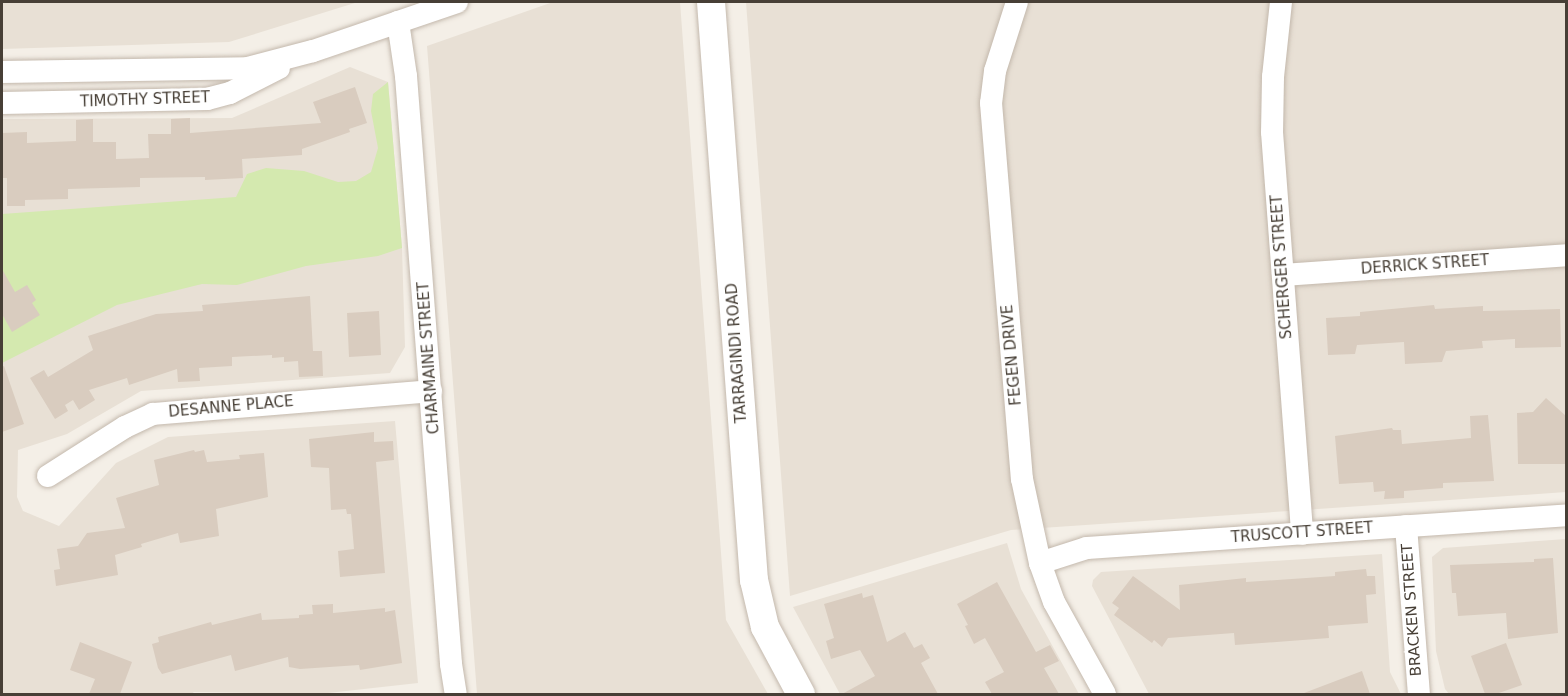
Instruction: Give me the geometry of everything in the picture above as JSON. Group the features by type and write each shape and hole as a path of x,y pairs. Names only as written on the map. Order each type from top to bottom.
{"street":[{"name":"TIMOTHY STREET","path":"2,72 238,69 313,51 457,2"},
{"name":"TARRAGINDI ROAD","path":"711,2 754,580 763,621 801,694"},
{"name":"FEGEN DRIVE","path":"1017,2 995,71 991,103 1022,479 1040,563 1054,602 1105,694"},
{"name":"SCHERGER STREET","path":"1281,2 1273,77 1272,132 1302,534"},
{"name":"CHARMAINE STREET","path":"398,22 406,76 456,694"},
{"name":"TIMOTHY STREET","path":"2,103 207,99 242,88 313,51"},
{"name":"DERRICK STREET","path":"1283,275 1566,255"},
{"name":"DESANNE PLACE","path":"48,476 125,427 153,414 431,392"},
{"name":"TRUSCOTT STREET","path":"1040,563 1088,548 1566,515"},
{"name":"BRACKEN STREET","path":"1406,526 1419,694"}],"shaded area":[{"path":"2,2 358,2 229,42 2,49"},
{"path":"553,2 680,2 726,620 768,694 477,694 427,46"},
{"path":"746,2 1566,2 1566,492 1011,530 790,596"},
{"path":"350,67 388,82 402,248 405,347 390,373 141,391 67,434 18,450 17,497 23,511 59,526 116,463 168,437 395,421 418,683 319,694 194,692 191,694 2,694 2,119 232,118"},
{"path":"1566,539 1566,694 1449,694 1445,689 1436,651 1432,557 1443,548"},
{"path":"1007,543 1021,589 1079,694 840,694 793,607"},
{"path":"1382,554 1390,672 1401,694 1149,694 1092,586 1093,580 1101,572"}],"green space":[{"path":"388,82 402,248 378,256 306,266 237,285 202,284 117,305 2,363 2,214 236,197 247,174 266,168 304,171 338,182 356,181 371,172 378,148 371,111 373,94"}],"building":[{"path":"355,87 367,123 349,129 350,132 302,149 302,155 242,159 243,178 205,180 205,177 140,178 140,187 68,189 68,199 25,200 25,206 7,206 7,178 2,178 2,133 27,132 27,143 76,141 76,120 93,119 93,142 116,142 116,159 149,158 148,134 171,134 171,119 190,118 190,133 321,123 313,102"},
{"path":"2,269 15,292 27,285 36,300 32,303 40,315 12,332 2,314"},
{"path":"310,296 313,351 322,351 323,376 299,377 298,361 284,362 284,357 272,358 272,355 232,357 232,366 199,368 200,381 178,382 177,369 129,385 127,378 89,390 95,400 79,410 73,400 65,405 68,411 55,419 30,378 44,370 48,377 93,350 88,336 156,314 203,311 202,305"},
{"path":"1434,305 1435,309 1483,306 1483,311 1560,309 1561,347 1515,348 1515,339 1482,341 1483,348 1446,351 1442,362 1405,364 1404,342 1357,345 1355,354 1328,355 1326,318 1360,316 1360,312"},
{"path":"379,311 381,355 349,357 347,313"},
{"path":"4,366 24,424 2,432 2,367"},
{"path":"1546,398 1566,416 1566,464 1518,464 1517,413 1533,412"},
{"path":"1488,415 1494,481 1443,483 1443,488 1404,491 1404,498 1384,499 1385,491 1374,492 1373,482 1339,484 1335,436 1392,428 1401,430 1402,444 1471,438 1470,416"},
{"path":"374,432 374,442 393,441 394,460 376,462 385,573 340,577 338,551 354,549 351,514 347,514 346,509 331,510 329,468 311,467 309,439"},
{"path":"194,450 195,452 204,450 207,462 240,459 239,455 264,453 268,497 216,509 219,536 180,543 178,533 141,544 142,547 115,555 118,575 56,586 54,570 60,569 57,549 78,546 87,533 125,528 116,498 159,485 154,460"},
{"path":"1553,558 1558,633 1508,639 1506,613 1458,616 1456,593 1452,593 1450,565 1534,562 1534,559"},
{"path":"1366,569 1367,576 1375,576 1376,594 1366,595 1368,623 1328,626 1329,638 1235,645 1234,633 1168,638 1162,647 1154,640 1152,643 1114,615 1119,608 1112,603 1133,576 1180,610 1179,585 1246,578 1246,582 1335,576 1335,572"},
{"path":"997,582 1036,652 1050,645 1059,661 1044,668 1059,694 992,694 985,682 1004,672 985,638 974,644 965,626 968,625 957,604"},
{"path":"862,593 863,598 873,595 887,642 905,632 914,648 922,644 930,658 921,663 938,694 842,694 875,676 860,650 831,659 826,641 834,638 824,604"},
{"path":"333,604 333,613 385,608 385,612 395,610 402,663 360,670 359,665 300,669 289,667 288,657 235,671 231,655 162,674 158,668 152,644 159,642 158,637 211,622 212,625 261,613 262,620 299,618 299,615 313,614 312,605"},
{"path":"80,642 132,662 120,694 89,694 95,679 70,670"},
{"path":"1506,643 1522,685 1496,694 1485,694 1471,656"},
{"path":"1362,671 1370,694 1304,694 1304,693"}]}
